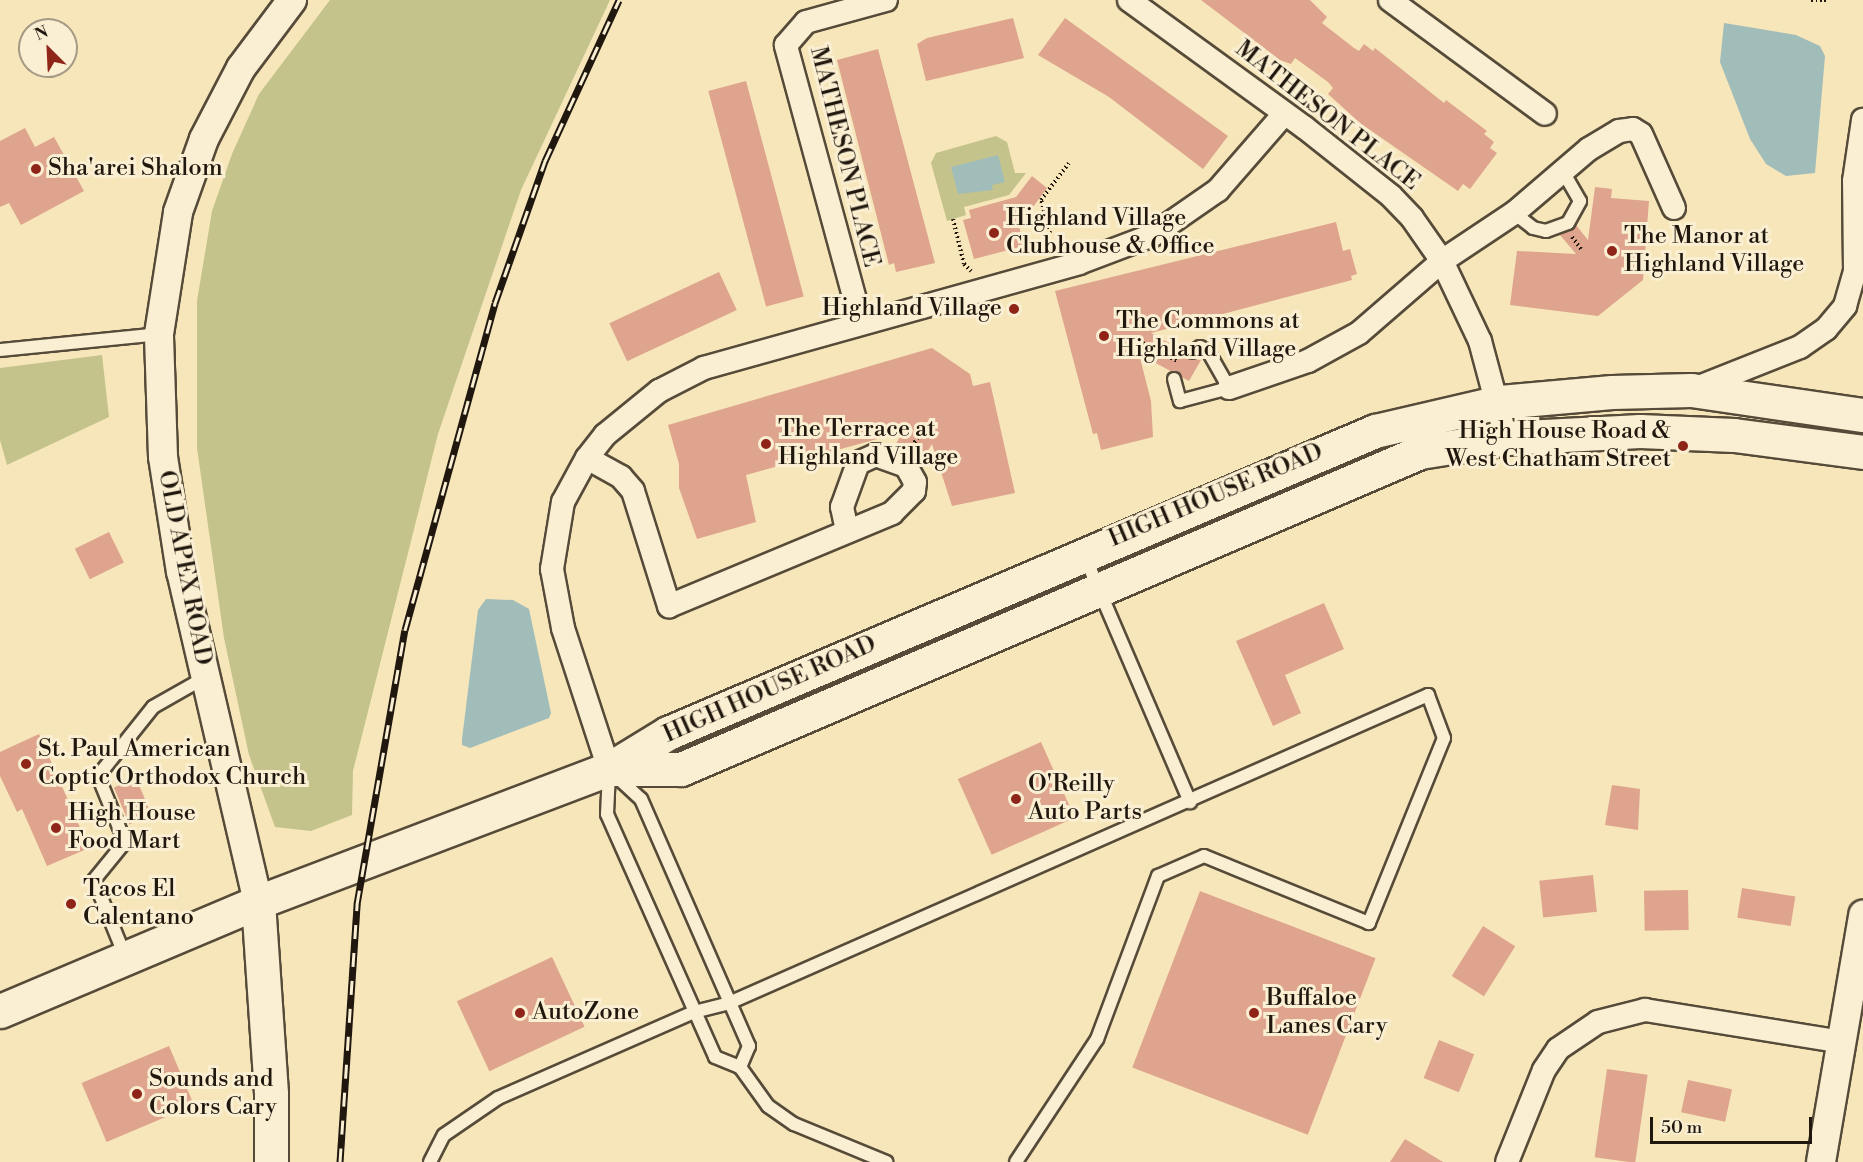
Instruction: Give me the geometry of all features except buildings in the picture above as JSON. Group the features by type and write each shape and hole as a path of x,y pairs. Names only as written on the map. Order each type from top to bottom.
{"main road":[{"name":"HIGH HOUSE ROAD","path":"0,1011 258,902 609,769 668,733 1332,446 1429,416 1500,402 1691,390 1863,415"},
{"name":"HIGH HOUSE ROAD","path":"609,769 681,769 1366,472 1420,452 1506,438 1685,432 1863,452"},
{"name":"OLD APEX ROAD","path":"258,902 271,1094 271,1162"}],"street":[{"name":"OLD APEX ROAD","path":"258,902 181,572 163,457 159,334 178,212 204,139 241,68 292,0"},
{"name":"MATHESON PLACE","path":"861,322 786,45 806,22 886,0"},
{"name":"MATHESON PLACE","path":"1129,0 1391,196 1442,261 1480,341 1500,402 1506,438"},
{"path":"1390,0 1545,114"},
{"path":"609,769 563,628 552,569 563,502 586,458 624,416 683,378 861,322 1079,263 1153,235 1218,190 1284,114"},
{"path":"1691,390 1800,347 1826,329 1845,306 1855,270 1854,181 1863,120"},
{"path":"1229,388 1333,350 1359,333 1442,261 1514,213 1602,140 1633,129 1644,138 1674,208"},
{"path":"586,458 621,477 633,491 669,606 847,531"},
{"path":"1821,1162 1863,915"},
{"path":"1507,1162 1544,1070 1567,1042 1598,1022 1644,1010 1842,1042"}],"lane":[{"path":"1514,213 1533,228 1546,231 1568,223 1580,201 1564,173"},
{"path":"0,350 159,334"},
{"path":"1174,379 1180,401 1229,388 1208,351 1200,347 1192,352"},
{"path":"1084,553 1190,802"},
{"path":"126,959 94,880 125,842 98,776 153,707 204,678"},
{"path":"430,1162 444,1135 498,1098 694,1012 729,1003 1190,802 1428,695 1444,738 1369,923 1204,856 1158,876 1097,1039 1016,1162"},
{"path":"609,769 641,799 749,1046 740,1067"},
{"path":"609,769 607,814 715,1057 740,1067 768,1106 794,1124 886,1162"}],"path":[{"path":"1811,0 1828,0"},
{"path":"1023,256 1050,233 1041,200 1069,163"},
{"path":"953,219 964,264 972,272 982,269"},
{"path":"1139,341 1183,365"},
{"path":"907,454 927,424"}],"green space":[{"path":"330,0 610,0 521,190 438,434 353,771 352,815 311,831 275,827 249,755 224,638 197,448 197,301 212,211 232,154 259,94"},
{"path":"996,136 1007,142 1015,173 1026,173 1009,195 964,207 966,215 947,221 931,163 936,153"},
{"path":"102,355 109,417 7,465 0,440 0,368"}],"water":[{"path":"1724,23 1796,35 1820,46 1825,56 1815,173 1786,176 1766,164 1750,139 1720,62"},
{"path":"998,155 1005,182 992,185 993,190 958,194 951,167"},
{"path":"486,599 513,600 529,609 551,713 549,718 470,748 462,745 462,739 478,610"}],"railway":[{"path":"340,1162 357,904 405,630 495,303 545,161 619,0"}],"place":[{"name":"Sha'arei Shalom","path":"36,169"},
{"name":"Highland Village Clubhouse & Office","path":"994,233"},
{"name":"The Manor at Highland Village","path":"1612,251"},
{"name":"Highland Village","path":"1014,309"},
{"name":"The Commons at Highland Village","path":"1104,336"},
{"name":"The Terrace at Highland Village","path":"766,444"},
{"name":"High House Road & West Chatham Street","path":"1683,446"},
{"name":"St. Paul American Coptic Orthodox Church","path":"26,764"},
{"name":"O'Reilly Auto Parts","path":"1016,799"},
{"name":"High House Food Mart","path":"56,828"},
{"name":"Tacos El Calentano","path":"71,904"},
{"name":"AutoZone","path":"520,1013"},
{"name":"Buffaloe Lanes Cary","path":"1254,1013"},
{"name":"Sounds and Colors Cary","path":"137,1094"}]}
